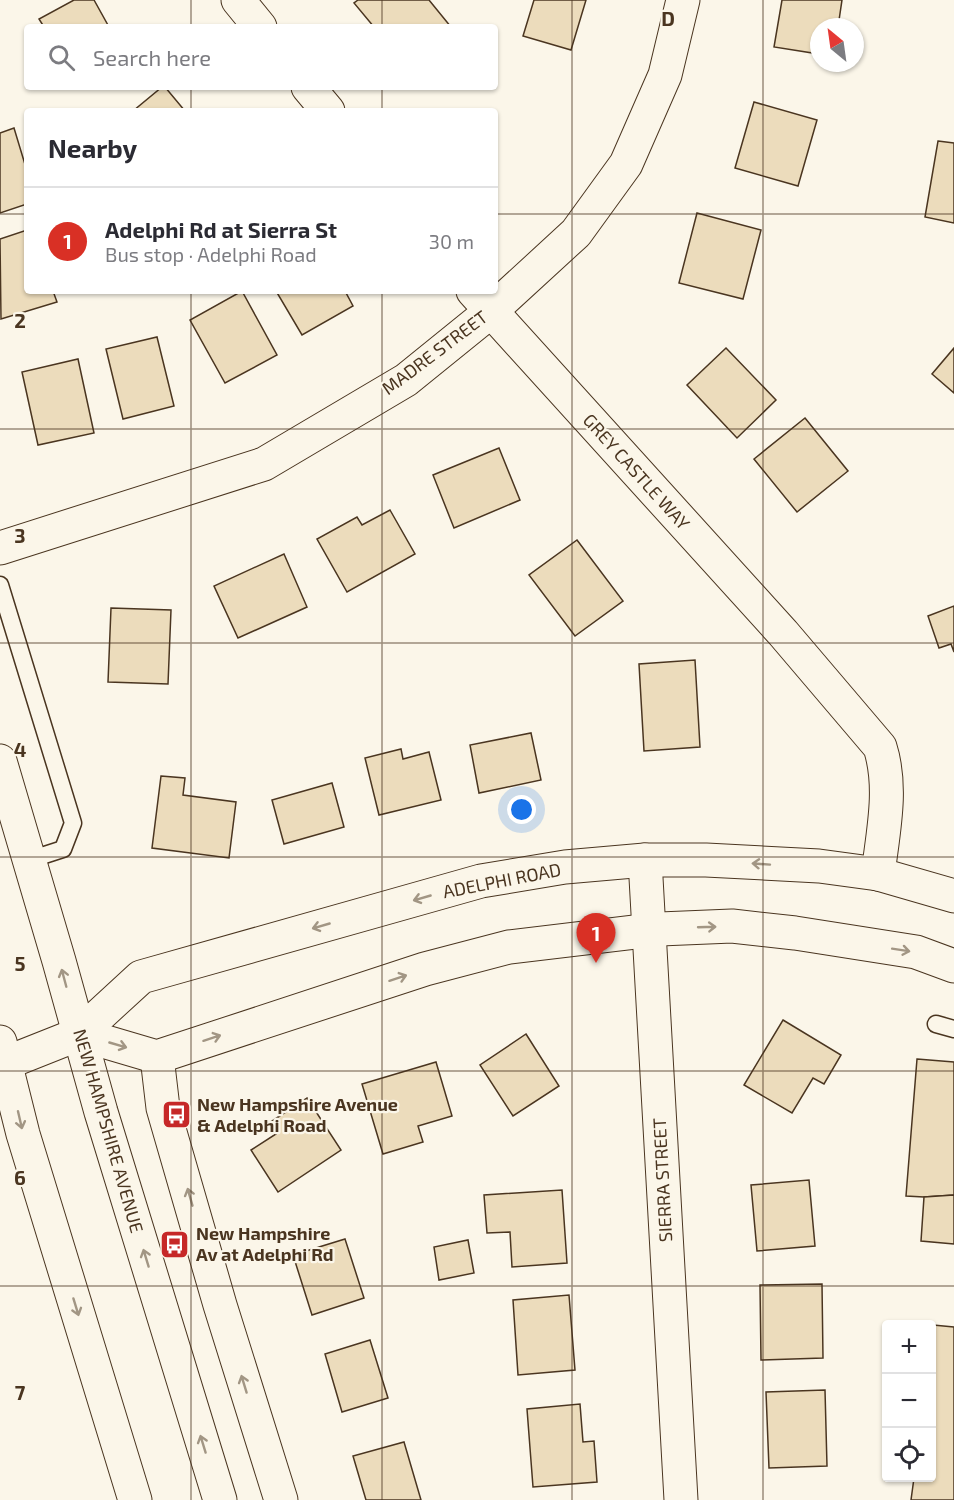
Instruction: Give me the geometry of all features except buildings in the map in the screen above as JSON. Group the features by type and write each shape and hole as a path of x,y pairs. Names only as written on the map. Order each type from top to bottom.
{"main road":[{"path":"238,0 258,24"},
{"name":"MADRE STREET","path":"498,290 576,233 626,164 665,75 683,0"},
{"path":"310,90 326,108"},
{"name":"MADRE STREET","path":"0,548 264,464 406,380 481,302"},
{"name":"GREY CASTLE WAY","path":"481,302 783,633 880,747 886,765 887,796 878,874"},
{"name":"NEW HAMPSHIRE AVENUE","path":"0,761 101,1112 220,1500"},
{"name":"ADELPHI ROAD","path":"2,1056 80,1034 141,977 481,881 565,867 645,860 706,860 819,866 878,874 954,896"},
{"name":"SIERRA STREET","path":"645,860 681,1500"},
{"path":"80,1034 157,1057 414,973 509,947 649,930 732,926 795,933 916,952 954,966"},
{"path":"2,1056 23,1134 135,1500"},
{"path":"157,1057 163,1108 280,1500"}],"lane":[{"path":"0,585 73,823 63,849 29,860"},
{"path":"936,1024 954,1029"}],"place":[{"name":"Adelphi Rd at Sierra St","path":"596,963"},
{"name":"New Hampshire Avenue & Adelphi Road","path":"176,1115"},
{"name":"New Hampshire Av at Adelphi Rd","path":"175,1244"}]}
